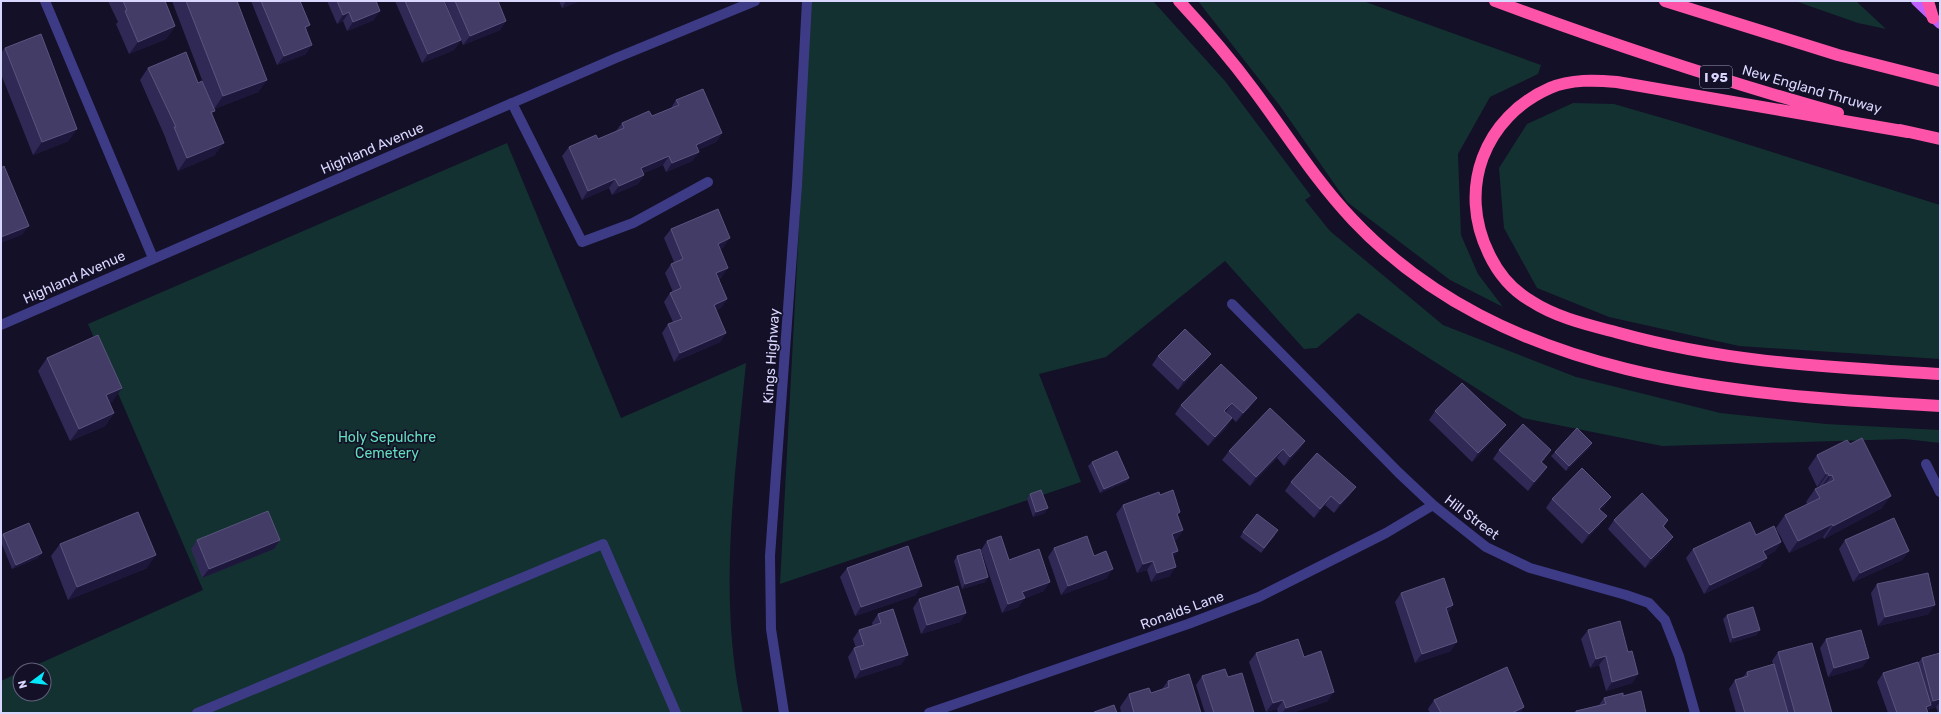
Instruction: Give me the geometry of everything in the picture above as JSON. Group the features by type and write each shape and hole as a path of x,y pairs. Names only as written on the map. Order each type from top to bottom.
{"highway":[{"path":"1179,1 1228,57 1302,159 1353,220 1381,247 1414,274 1452,299 1492,321 1538,342 1641,373 1761,394 1816,399 1940,406"},
{"name":"New England Thruway","path":"1495,1 1704,73 1806,104 1908,132 1940,139"},
{"path":"1665,1 1831,52 1940,81"},
{"path":"1928,1 1937,21"},
{"path":"1908,132 1617,82 1594,80 1572,82 1551,87 1531,98 1510,113 1493,135 1482,157 1476,182 1474,206 1478,228 1484,246 1492,262 1507,281 1515,290 1531,302 1574,320 1648,341 1708,354 1765,362 1820,367 1940,374"}],"main road":[{"path":"1916,1 1937,21"}],"street":[{"path":"45,1 153,258"},
{"name":"Highland Avenue","path":"1,325 512,103 755,1"},
{"name":"Kings Highway","path":"784,713 771,630 770,556 797,193 807,1"},
{"path":"512,103 582,242 633,223 708,182"},
{"name":"Hill Street","path":"1232,304 1433,505 1486,547 1530,568 1649,603 1664,620 1679,656 1695,713"},
{"path":"1926,464 1940,492"},
{"name":"Ronalds Lane","path":"929,713 1188,624 1259,597 1386,534 1433,505"},
{"path":"197,713 603,544 676,713"}],"green space":[{"path":"811,1 1153,1 1225,81 1311,196 1305,200 1330,231 1443,325 1576,377 1720,413 1826,424 1940,430 1940,443 1905,439 1662,446 1523,418 1358,313 1317,348 1304,349 1225,261 1106,357 1039,374 1081,482 780,584"},
{"path":"1198,1 1363,1 1541,65 1538,74 1490,97 1458,154 1461,235 1478,274 1503,307 1450,280 1347,202 1280,106"},
{"path":"1795,1 1856,1 1886,29 1858,23"},
{"path":"1573,103 1614,104 1683,124 1940,205 1940,359 1739,346 1609,317 1537,288 1504,228 1499,168 1527,124"},
{"name":"Holy Sepulchre Cemetery","path":"507,143 621,418 746,363 733,494 730,582 731,626 735,670 743,713 1,713 1,681 12,676 12,702 52,702 52,662 43,662 203,590 88,324"}],"building":[{"path":"123,1 165,1 175,26 138,42 125,11 127,10"},
{"path":"186,1 237,1 267,80 223,96"},
{"path":"261,1 300,1 310,25 305,27 312,45 284,56"},
{"path":"337,1 376,1 380,11 353,22 349,12 343,15"},
{"path":"405,1 444,1 461,40 428,54"},
{"path":"455,1 498,1 506,21 470,36"},
{"path":"41,34 77,129 42,142 5,48"},
{"path":"186,52 198,83 202,81 215,111 211,112 224,143 187,158 174,127 176,127 148,68"},
{"path":"703,89 722,133 696,145 699,152 672,163 669,156 641,168 644,175 619,186 615,179 588,191 569,147 596,135 598,139 624,128 622,123 649,111 652,116 679,105 676,100"},
{"path":"4,166 29,226 1,237 1,168"},
{"path":"718,209 730,238 718,244 728,268 716,273 727,299 714,305 726,333 680,353 668,324 682,319 670,293 681,288 671,264 683,259 671,229"},
{"path":"1185,329 1211,354 1184,381 1158,356"},
{"path":"98,335 122,388 106,395 114,413 79,429 47,358"},
{"path":"1221,364 1257,398 1243,413 1232,403 1224,411 1232,418 1215,437 1181,405"},
{"path":"1462,383 1506,425 1478,453 1435,411"},
{"path":"1270,408 1305,441 1290,457 1283,449 1256,477 1229,451"},
{"path":"1523,424 1551,450 1541,462 1547,467 1534,482 1499,450"},
{"path":"1577,428 1592,443 1569,466 1555,452"},
{"path":"1862,438 1891,496 1833,526 1832,524 1798,541 1785,515 1820,498 1815,489 1834,480 1832,475 1829,476 1828,473 1826,474 1817,455 1847,440 1850,444"},
{"path":"1117,451 1129,478 1104,489 1092,462"},
{"path":"1317,453 1356,487 1340,504 1331,496 1320,509 1291,482"},
{"path":"1582,468 1611,497 1599,509 1607,516 1589,534 1552,499"},
{"path":"1041,490 1048,508 1036,512 1030,494"},
{"path":"1173,490 1180,512 1177,514 1183,530 1172,534 1178,551 1172,553 1176,567 1157,573 1153,561 1143,564 1123,505 1159,492 1160,495"},
{"path":"1642,493 1668,520 1663,526 1673,537 1651,559 1614,520"},
{"path":"268,511 280,540 209,569 197,540"},
{"path":"138,512 156,555 77,587 60,544"},
{"path":"1257,514 1278,530 1264,548 1243,532"},
{"path":"1894,518 1909,551 1860,573 1845,540"},
{"path":"1750,522 1756,535 1774,526 1781,542 1763,551 1767,558 1710,585 1693,549"},
{"path":"29,523 42,553 16,565 3,534"},
{"path":"1001,536 1009,560 1039,549 1050,582 1022,592 1025,598 1008,604 987,541"},
{"path":"1087,536 1094,556 1106,551 1113,569 1068,586 1054,548"},
{"path":"908,546 922,586 861,607 847,568"},
{"path":"980,549 988,577 965,584 957,556"},
{"path":"1928,573 1935,605 1885,617 1877,584"},
{"path":"1444,578 1453,605 1446,608 1457,642 1422,654 1401,593"},
{"path":"958,586 966,613 927,625 919,599"},
{"path":"1753,607 1760,630 1733,638 1727,615"},
{"path":"893,609 908,655 861,670 854,648 864,645 859,630 881,623 878,614"},
{"path":"1620,621 1628,652 1632,651 1638,674 1612,682 1606,656 1596,659 1588,630"},
{"path":"1861,630 1869,658 1834,668 1826,639"},
{"path":"1298,639 1304,657 1321,651 1334,692 1286,708 1283,700 1273,703 1256,653"},
{"path":"1812,643 1832,713 1795,713 1778,652"},
{"path":"1940,653 1940,699 1933,701 1922,658"},
{"path":"1918,662 1931,705 1926,707 1928,713 1897,713 1883,673"},
{"path":"1774,664 1788,713 1745,713 1735,680 1748,676 1747,672"},
{"path":"1507,667 1524,707 1512,713 1441,713 1434,700"},
{"path":"1225,669 1228,677 1242,673 1254,713 1214,713 1202,676"},
{"path":"1189,674 1201,713 1134,713 1129,694 1149,688 1151,693 1169,687 1168,681"},
{"path":"1641,691 1646,713 1576,713 1576,711 1606,704 1604,698 1623,693 1623,696"},
{"path":"1114,705 1117,713 1094,713 1094,712"}]}
